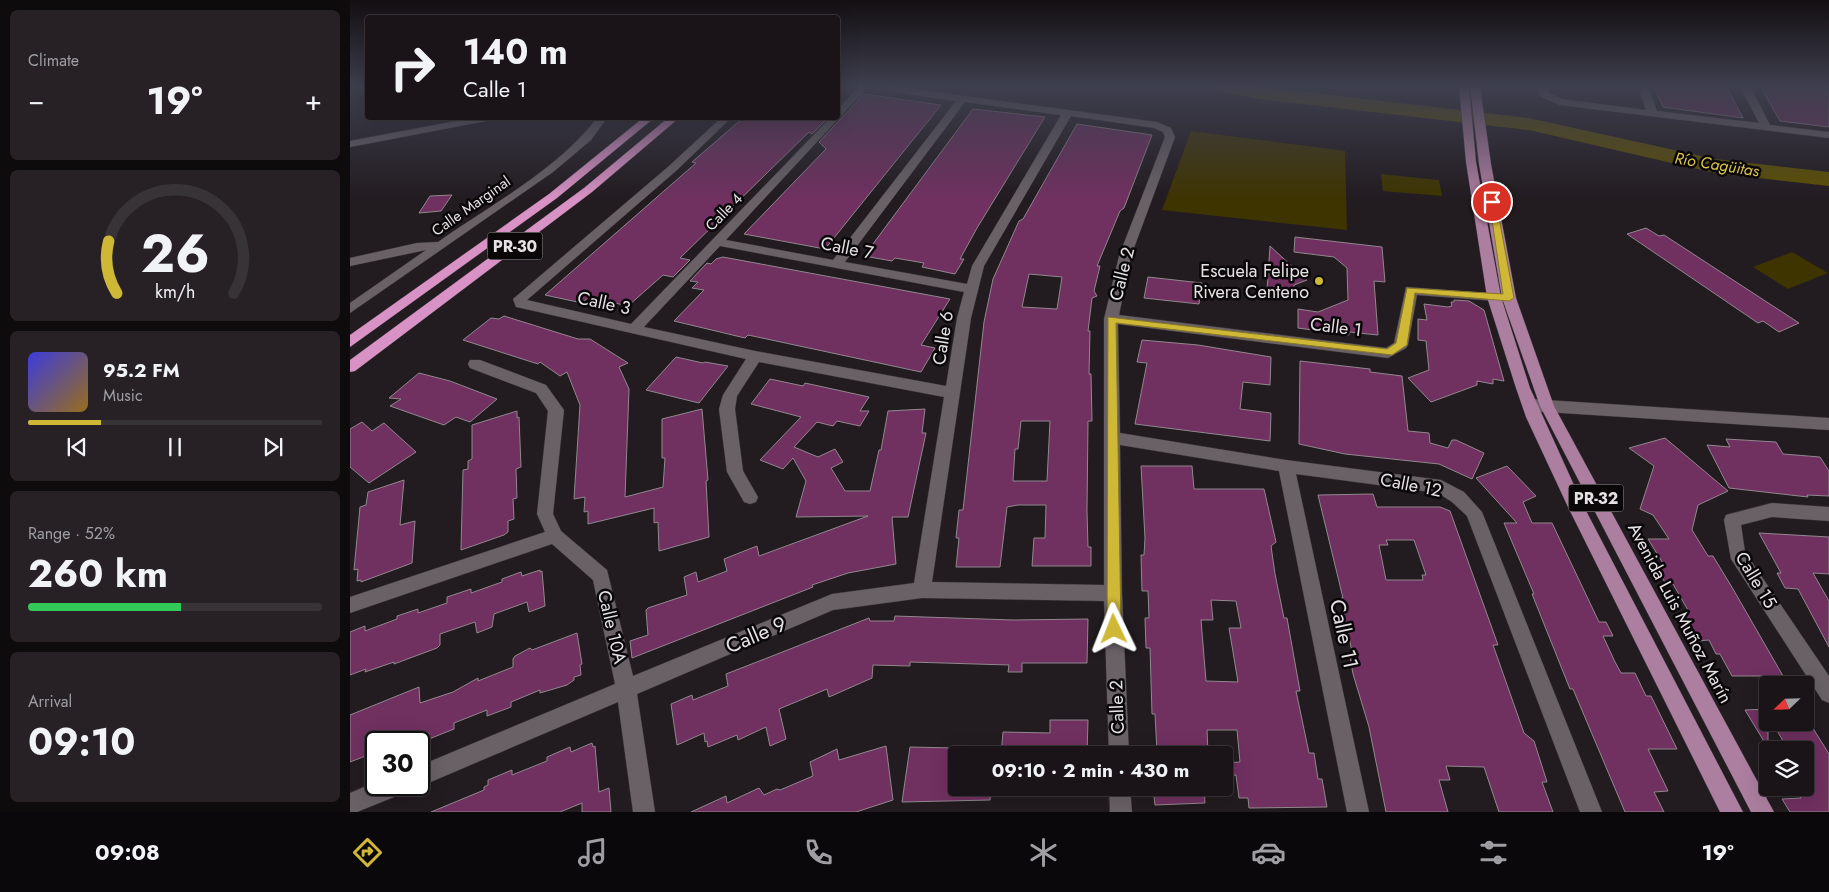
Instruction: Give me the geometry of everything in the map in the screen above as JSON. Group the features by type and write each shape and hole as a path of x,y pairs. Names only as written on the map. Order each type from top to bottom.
{"highway":[{"name":"PR-30","path":"350,342 553,196 642,124"},
{"name":"PR-30","path":"350,367 588,190 667,124"}],"main road":[{"name":"Avenida Luis Muñoz Marín","path":"1471,124 1502,297 1530,405 1576,507 1732,812"},
{"name":"Avenida Luis Muñoz Marín","path":"1477,124 1478,163"},
{"name":"Avenida Luis Muñoz Marín","path":"1502,297 1547,406 1763,812"}],"street":[{"path":"350,144 455,124"},
{"name":"Calle Marginal","path":"350,309 550,170 587,138 598,124"},
{"name":"Calle 3","path":"720,124 673,168 520,299 521,304 755,356 954,393"},
{"name":"Calle 4","path":"635,328 829,124"},
{"path":"837,263 943,124"},
{"name":"Calle 6","path":"922,590 954,393 964,318 971,289 978,266 1061,124"},
{"name":"Calle 2","path":"1119,746 1113,593 1111,319 1125,256 1170,137 1167,130 1156,125 1147,124"},
{"path":"1734,124 1829,135"},
{"path":"1765,124 1767,128"},
{"name":"Calle 7","path":"717,242 971,289"},
{"path":"350,262 417,247 444,245"},
{"name":"Calle 1","path":"1111,319 1388,353 1401,345 1410,290 1502,297"},
{"path":"750,497 736,472 727,409 730,395 755,356"},
{"name":"Calle 10A","path":"475,364 541,389 556,410 545,514 555,536 601,576 626,690 644,812"},
{"path":"1530,405 1829,424"},
{"name":"Calle 12","path":"1112,438 1286,466 1441,487 1458,498 1474,512 1591,812"},
{"name":"Calle 11","path":"1286,466 1358,812"},
{"name":"Calle 15","path":"1829,514 1772,510 1732,520 1737,554 1829,693"},
{"path":"350,605 555,536"},
{"name":"Calle 9","path":"430,771 832,602 922,590 1113,593"},
{"path":"350,804 369,796"},
{"path":"1120,796 1121,812"}],"shaded area":[{"path":"1191,131 1345,151 1347,230 1162,210"},
{"path":"1381,174 1439,180 1442,196 1383,191"},
{"path":"1792,252 1828,273 1788,289 1753,267"}],"building":[{"path":"736,124 822,124 812,134 809,132 680,258 690,260 673,277 663,275 628,306 589,297 582,303 545,295 696,163 692,162"},
{"path":"836,124 926,124 825,249 744,234 826,149 819,142"},
{"path":"962,124 1041,124 977,228 960,259 964,259 955,274 922,267 924,263 895,258 892,261 864,256"},
{"path":"1077,124 1152,135 1124,208 1120,211 1097,266 1100,266 1094,291 1097,296 1092,298 1088,331 1090,331 1089,374 1091,374 1092,421 1088,421 1087,511 1088,547 1091,547 1091,566 1032,566 1034,538 1045,538 1046,505 1018,505 1007,507 1000,567 956,567 959,538 956,538 959,510 963,510 984,322 993,279 1019,221 1023,219","holes":["1029,274 1062,277 1057,309 1022,307","1021,421 1050,421 1047,481 1013,481 1015,449 1018,449"]},
{"path":"1804,124 1829,124 1829,127"},
{"path":"452,195 441,211 419,213 430,196"},
{"path":"1646,228 1659,236 1664,235 1799,323 1779,332 1763,321 1758,323 1627,234"},
{"path":"1295,237 1382,247 1385,282 1374,281 1378,335 1349,332 1349,335 1298,328 1298,309 1318,312 1348,300 1347,268 1334,257 1294,252"},
{"path":"1270,246 1307,280 1294,285 1294,292 1267,291"},
{"path":"723,257 950,299 921,345 935,348 921,372 748,335 745,338 674,321 704,290 692,288 698,282 690,281 707,263 711,264 716,259"},
{"path":"1148,277 1202,283 1199,304 1144,298"},
{"path":"1454,300 1469,301 1484,310 1504,381 1493,379 1493,384 1477,381 1477,385 1431,402 1408,378 1429,370 1426,341 1418,340 1418,319 1427,320 1424,304 1448,307 1452,306 1451,302 1454,302"},
{"path":"504,316 578,339 590,339 628,363 619,367 629,389 625,497 663,487 665,458 662,458 662,419 702,409 708,480 706,481 709,537 659,551 658,522 654,523 654,508 588,524 588,511 584,512 585,497 574,499 580,405 567,372 560,376 540,362 538,364 463,340 491,318 499,319"},
{"path":"1142,340 1198,345 1271,357 1270,385 1243,382 1240,409 1271,413 1270,441 1135,424 1147,363 1137,362"},
{"path":"676,357 728,366 699,403 646,390"},
{"path":"1300,361 1370,369 1370,372 1402,376 1408,431 1429,433 1430,443 1448,448 1452,440 1456,440 1484,453 1472,479 1439,464 1345,454 1299,444"},
{"path":"419,373 450,381 497,399 470,422 456,417 444,425 390,406 401,399 389,398"},
{"path":"770,379 803,386 805,383 869,397 860,411 869,411 860,426 837,421 833,426 817,422 794,447 818,457 835,449 843,462 831,468 845,491 870,491 879,450 881,450 888,411 925,409 922,433 926,433 908,517 892,517 896,564 848,573 812,585 813,587 632,658 630,641 648,635 646,610 687,595 684,577 696,572 698,582 727,571 724,559 757,546 759,556 868,516 796,517 806,481 793,458 783,469 760,460 801,417 751,404"},
{"path":"517,411 517,418 519,417 521,467 516,469 517,498 513,499 514,519 508,521 508,532 504,535 461,550 463,470 468,469 468,461 472,459 472,425"},
{"path":"362,422 372,431 384,423 416,452 369,483 350,467 350,429"},
{"path":"1665,438 1728,491 1698,505 1692,530 1708,556 1713,556 1783,676 1732,676 1720,654 1716,654 1709,640 1698,641 1682,612 1689,612 1673,584 1666,584 1655,566 1664,565 1648,539 1669,539 1653,515 1640,509 1654,466 1629,448"},
{"path":"1726,439 1776,442 1783,454 1820,457 1829,471 1829,496 1807,495 1808,497 1729,488 1707,445 1730,447"},
{"path":"1141,466 1192,466 1194,489 1264,489 1276,542 1271,546 1275,574 1284,618 1287,618 1300,691 1296,691 1309,753 1314,753 1318,779 1322,779 1327,807 1249,808 1248,798 1239,798 1236,775 1233,775 1233,762 1240,762 1237,730 1207,730 1208,746 1157,746 1155,714 1152,714 1150,648 1146,648 1145,618 1149,618 1148,591 1142,591 1141,555 1144,555 1145,538","holes":["1211,600 1236,601 1241,628 1229,628 1238,682 1206,681 1201,620 1213,620"]},
{"path":"1507,466 1536,496 1523,502 1532,523 1552,523 1599,622 1606,622 1613,636 1603,636 1621,673 1635,673 1646,696 1651,696 1677,749 1648,749 1668,791 1654,792 1664,812 1625,812 1573,689 1570,689 1532,594 1534,594 1504,523 1517,523 1476,478"},
{"path":"404,480 400,525 415,521 412,563 361,582 361,580 357,581 358,569 354,570 360,507 366,505 368,492"},
{"path":"1373,494 1377,507 1440,507 1450,511 1498,645 1493,645 1524,733 1534,741 1547,782 1542,782 1553,812 1499,812 1484,767 1446,766 1450,780 1439,780 1448,812 1386,812 1369,727 1353,674 1350,657 1353,657 1341,598 1343,598 1318,495","holes":["1386,540 1414,540 1426,575 1422,575 1423,580 1386,580 1379,545 1388,545"]},
{"path":"1759,533 1829,537 1829,574 1813,573 1829,601 1829,647 1798,589 1785,588 1777,573 1781,573"},
{"path":"540,570 540,572 542,571 545,606 529,612 527,602 494,614 492,627 477,633 475,622 440,634 440,645 437,648 394,664 394,662 350,675 350,632 365,626 365,631 397,619 397,616 418,609 418,613 447,603 447,597 471,589 471,593 502,582 502,579 521,572 522,576"},
{"path":"895,616 1013,620 1088,619 1087,663 1022,663 1022,672 1008,672 1009,665 910,662 910,666 873,665 872,678 829,697 827,689 779,709 786,739 770,746 766,727 738,740 737,735 708,747 707,741 705,742 704,733 677,745 671,704 692,695 693,700 728,686 726,674 869,618 870,621 894,621"},
{"path":"577,633 582,664 580,665 581,675 574,677 574,680 567,685 540,693 540,690 511,702 511,707 487,716 487,710 454,723 454,729 430,739 430,731 365,731 365,756 350,762 350,715 419,687 420,703 453,692 478,678 478,681 513,667 515,656 530,648 532,650"},
{"path":"1759,709 1759,731 1768,731 1768,741 1764,741 1745,710"},
{"path":"1050,720 1088,720 1087,746 1002,746 1003,732 1050,733"},
{"path":"1814,730 1829,754 1829,812 1790,812 1782,799 1814,796 1814,741 1783,741 1777,731"},
{"path":"592,743 593,747 595,746 599,792 609,788 611,812 582,812 582,803 560,812 431,812 484,790 484,787 488,785 488,780 512,770 512,775 547,761 547,757 570,747 571,752"},
{"path":"886,746 893,800 856,812 691,812 726,796 727,803 759,788 764,795 813,776 810,762 837,749 839,760"},
{"path":"910,747 948,748 948,796 990,796 990,800 902,802"},
{"path":"1154,796 1205,796 1205,803 1155,805"}],"waterway":[{"name":"Río Cagüitas","path":"1528,124 1715,166 1829,179"}],"place":[{"name":"Escuela Felipe Rivera Centeno","path":"1319,281"}],"route":[{"path":"1114,629 1111,319 1388,353 1401,345 1410,290 1509,298 1492,202"}]}
